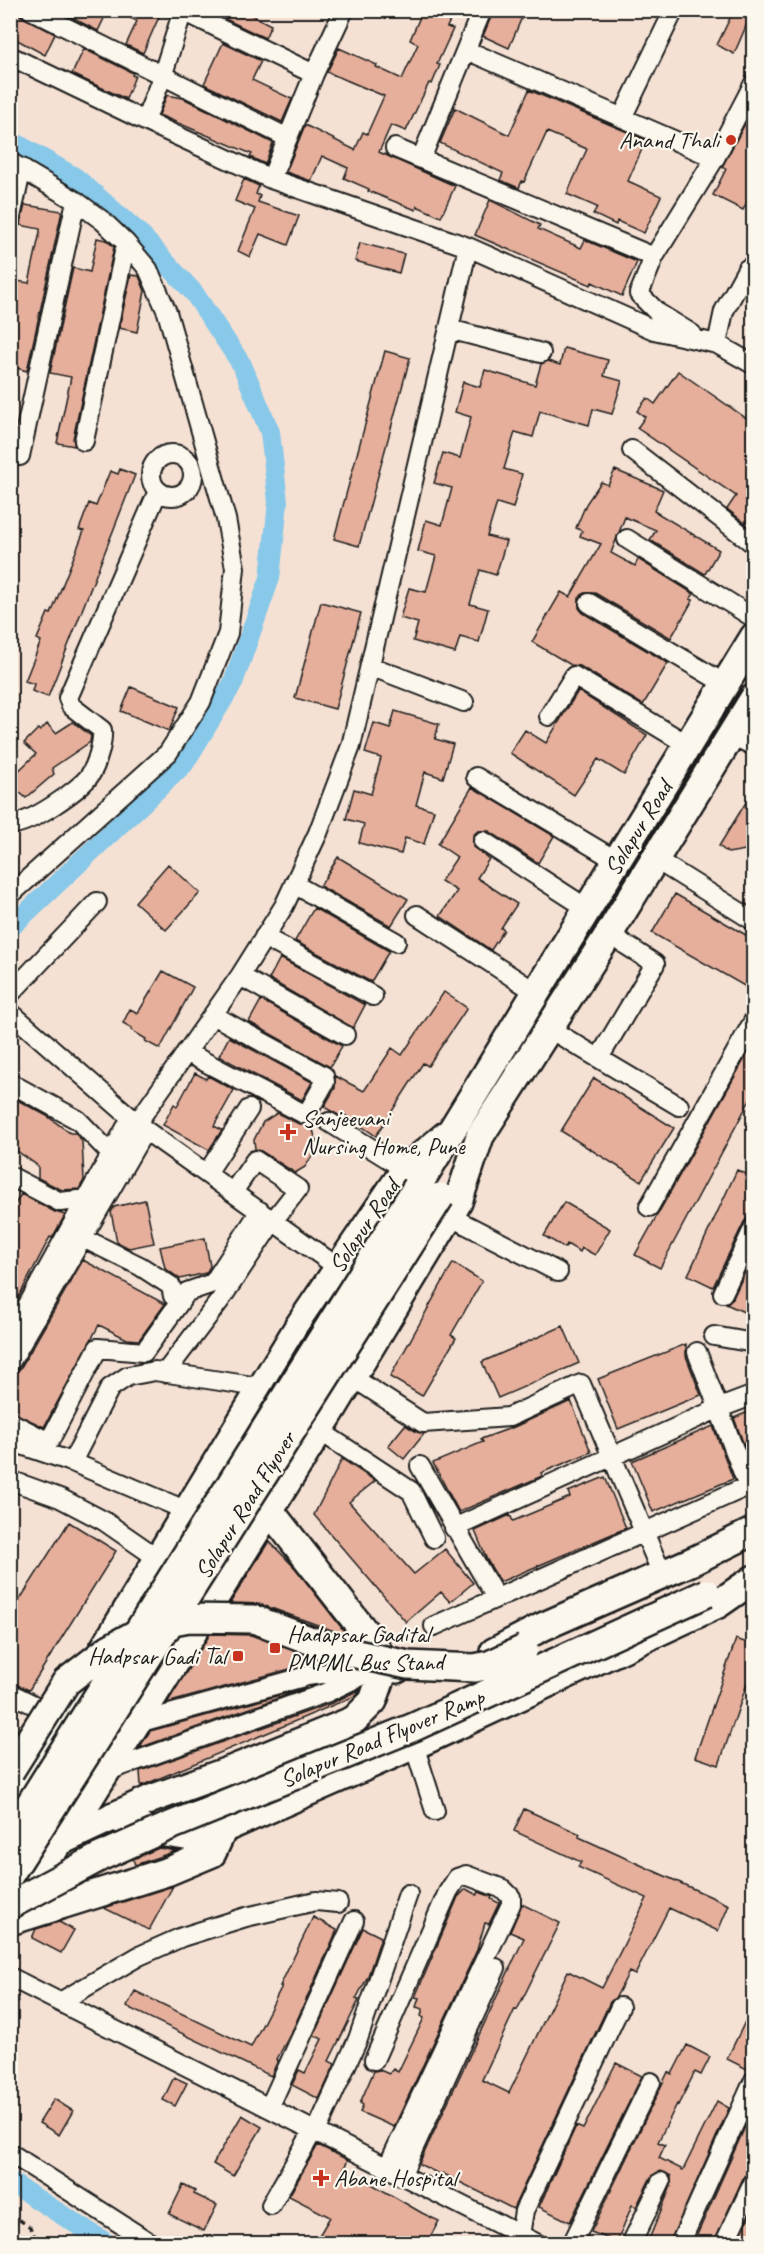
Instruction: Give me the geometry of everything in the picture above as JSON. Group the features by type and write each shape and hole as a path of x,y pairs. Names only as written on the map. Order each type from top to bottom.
{"highway":[{"name":"Solapur Road","path":"63,1840 352,1377 427,1192 458,1202 470,1129 537,993 753,637"},
{"name":"Solapur Road","path":"470,1129 548,1028 655,859 742,740 753,698"},
{"name":"Solapur Road Flyover","path":"10,1836 470,1129"},
{"name":"Solapur Road Flyover","path":"10,1874 427,1192"},
{"path":"270,1511 367,1635 386,1664 408,1673 441,1672 464,1665 753,1531"},
{"path":"10,1771 66,1682 110,1648 152,1625 189,1618 254,1619 333,1649 408,1665 475,1668 489,1665 753,1546"},
{"name":"Solapur Road Flyover Ramp","path":"11,1917 100,1857 165,1828 414,1727 753,1571"},
{"path":"113,1816 146,1830 185,1836 223,1829 414,1745 718,1604 753,1579"},
{"path":"10,1804 63,1840 152,1799 354,1720 373,1701 386,1664"},
{"path":"11,1917 169,1871 212,1853 223,1829"}],"main road":[{"name":"Solapur Road","path":"10,1799 259,1387 336,1266 427,1192"},
{"path":"11,1917 63,1840"}],"street":[{"path":"31,10 288,138"},
{"path":"271,179 314,74 344,10"},
{"path":"421,159 482,10"},
{"path":"622,118 674,10"},
{"path":"145,121 162,77 182,11 314,74"},
{"path":"466,50 715,158"},
{"path":"10,56 271,179 468,247 654,330 712,344"},
{"path":"753,83 715,158 654,257 639,294 658,313 753,365"},
{"path":"395,148 654,257"},
{"path":"10,221 16,165 76,201 103,221 148,269 167,312 226,519 235,568 228,633 201,702 168,753 10,895"},
{"path":"20,456 76,201"},
{"path":"84,441 126,243"},
{"path":"10,1337 111,1154 138,1123 240,976 284,906 318,833 351,746 468,247"},
{"path":"712,344 724,311 747,269 753,265"},
{"path":"449,329 541,354"},
{"path":"632,450 753,544"},
{"path":"10,824 34,819 83,783 94,767 102,730 71,706 68,698 158,491"},
{"path":"627,539 753,618"},
{"path":"589,603 725,684"},
{"path":"370,666 464,702"},
{"path":"549,716 574,676 688,746"},
{"path":"476,777 617,861"},
{"path":"483,841 588,909"},
{"path":"655,859 753,921"},
{"path":"294,884 396,942"},
{"path":"10,994 97,902"},
{"path":"417,915 537,993"},
{"path":"599,1058 655,964 609,934"},
{"path":"264,937 373,996"},
{"path":"240,976 345,1035"},
{"path":"10,1012 138,1123 336,1266"},
{"path":"186,1052 304,1114 308,1112 325,1082 324,1076 213,1015"},
{"path":"649,1207 753,1020"},
{"path":"548,1028 679,1106"},
{"path":"10,1083 78,1120 111,1154"},
{"path":"207,1173 249,1109"},
{"path":"329,1122 427,1192 558,1272"},
{"path":"10,1363 83,1238 138,1123"},
{"path":"10,1422 49,1442 98,1348 144,1352 187,1292 213,1282 267,1216 298,1189 255,1160 233,1192"},
{"path":"11,1176 60,1202 87,1199"},
{"path":"165,1373 221,1299 267,1216"},
{"path":"723,1293 753,1227"},
{"path":"83,1238 140,1266 171,1286 174,1296"},
{"path":"714,1336 753,1343"},
{"path":"434,1626 751,1485 717,1409 698,1352"},
{"path":"72,1462 110,1388 128,1376 155,1371 259,1387"},
{"path":"352,1377 423,1423 509,1417 581,1384 662,1574"},
{"path":"454,1528 717,1409 753,1395"},
{"path":"320,1431 411,1491 434,1538"},
{"path":"10,1441 72,1462 185,1510"},
{"path":"420,1466 496,1598"},
{"path":"10,1480 60,1498 104,1521 156,1557"},
{"path":"134,1724 307,1676 386,1664"},
{"path":"105,1772 328,1692 386,1664"},
{"path":"10,1693 61,1718"},
{"path":"414,1745 435,1812"},
{"path":"374,2060 448,1892 457,1878 466,1875 503,1889 511,1897 512,1904 394,2172"},
{"path":"271,2205 315,2131 357,2039 408,1894"},
{"path":"60,2002 139,1956 182,1937 246,1917 316,1901 339,1903"},
{"path":"268,2108 354,1921"},
{"path":"394,2172 496,1968"},
{"path":"10,1977 315,2131 517,2239 538,2244"},
{"path":"517,2239 524,2211 620,2007"},
{"path":"680,2244 753,2080"},
{"path":"572,2244 651,2082"},
{"path":"10,2153 152,2244"},
{"path":"724,2244 753,2181"},
{"path":"631,2244 661,2182"}],"path":[{"path":"10,2214 30,2227 39,2244"}],"building":[{"path":"10,10 55,34 45,55 10,36"},
{"path":"57,10 108,10 98,31"},
{"path":"114,10 162,10 143,53 126,45 137,21"},
{"path":"221,10 242,10 271,25 265,38 219,16"},
{"path":"423,10 455,10 447,27 453,29 437,64 440,65 432,84 429,83 406,131 391,125 379,152 455,186 441,217 417,206 416,210 368,191 369,189 344,178 348,168 322,156 311,181 286,172 305,125 355,150 363,132 367,134 384,96 327,72 339,48 402,79 418,44 410,40"},
{"path":"494,10 525,10 509,48 483,36"},
{"path":"734,10 753,10 734,54 717,45"},
{"path":"223,43 261,61 252,80 292,99 282,122 204,84"},
{"path":"84,49 133,73 132,75 135,76 126,99 72,74"},
{"path":"529,90 646,140 628,181 661,196 644,233 617,221 616,225 593,214 597,207 567,194 587,149 547,132 519,188 500,180 503,173 440,143 455,108 509,135"},
{"path":"167,95 183,98 273,143 265,164 250,157 252,154 159,115"},
{"path":"746,122 753,126 753,190 743,210 713,195 726,169 722,167"},
{"path":"244,179 259,186 256,194 260,196 258,202 299,216 288,245 260,234 250,257 238,251 255,209 235,201"},
{"path":"490,200 540,225 538,229 581,248 585,240 637,262 622,296 475,235"},
{"path":"25,205 62,211 27,371 10,364 10,280 29,283 40,232 40,229 20,225"},
{"path":"97,238 106,240 114,247 73,439 75,446 57,443 71,377 50,373 73,268 90,272"},
{"path":"360,243 404,254 399,273 355,261"},
{"path":"131,275 139,276 145,291 137,332 119,328"},
{"path":"564,348 608,360 604,376 622,381 612,414 593,409 589,425 540,411 533,437 515,432 504,469 522,474 513,508 497,503 487,536 506,541 496,575 480,570 470,604 488,609 479,642 460,637 455,653 413,641 418,623 400,618 409,588 426,592 436,556 418,551 426,520 442,525 452,488 434,483 443,453 460,458 471,417 455,412 463,382 480,387 485,370 535,385 541,364 548,361 560,365"},
{"path":"385,351 410,358 359,546 334,539"},
{"path":"678,371 753,423 753,520 749,526 727,509 736,496 637,428 645,417 637,411 647,398 655,404"},
{"path":"120,469 135,475 48,697 32,691 34,684 25,681 41,641 37,639 48,613 51,614 84,531 79,530 89,503 96,506 110,471 118,474"},
{"path":"615,470 663,490 654,511 719,550 705,574 650,540 656,530 625,517 611,553 635,566 638,559 694,594 690,599 693,600 671,638 595,593 584,593 579,598 579,608 583,613 668,663 643,705 580,666 571,665 532,642 561,592 570,597 601,544 580,536 582,531 576,528 586,504 601,482 608,485"},
{"path":"321,602 361,613 335,709 295,698"},
{"path":"131,687 179,707 169,731 121,711"},
{"path":"578,691 647,735 624,775 598,759 574,795 510,753 525,730 546,743"},
{"path":"395,711 439,724 435,739 453,744 443,778 425,772 416,805 434,810 424,844 405,838 401,854 359,843 364,824 346,819 354,789 371,794 381,758 365,753 374,723 390,728"},
{"path":"73,722 91,736 90,742 52,768 54,774 26,798 10,784 10,779 36,754 24,743 38,729 40,731 47,724 56,733"},
{"path":"472,787 554,836 538,863 489,831 478,831 473,835 473,847 489,859 477,878 517,904 501,928 504,930 491,950 440,916 457,891 441,881 457,857 438,844"},
{"path":"753,791 753,855 745,850 728,853 719,846"},
{"path":"338,857 408,899 391,926 320,886"},
{"path":"168,864 200,893 166,930 135,902"},
{"path":"675,894 753,939 753,991 652,933"},
{"path":"314,908 389,951 371,982 295,941"},
{"path":"280,958 365,1005 353,1028 269,979"},
{"path":"163,971 193,987 160,1049 145,1041 146,1039 123,1023 130,1009 138,1013"},
{"path":"444,992 467,1008 428,1066 423,1063 376,1136 342,1113 340,1116 324,1107 335,1088 335,1076 364,1091 392,1048 402,1055"},
{"path":"261,1000 342,1046 330,1067 249,1022"},
{"path":"229,1037 312,1082 302,1100 219,1056"},
{"path":"753,1044 753,1094 660,1268 635,1255"},
{"path":"195,1073 206,1079 208,1076 234,1090 214,1126 222,1130 209,1150 163,1125 174,1104 177,1106"},
{"path":"594,1078 674,1128 641,1181 561,1131"},
{"path":"10,1096 47,1116 70,1133 75,1133 82,1141 84,1180 79,1189 62,1190 38,1178 38,1166 10,1146"},
{"path":"277,1113 299,1124 311,1123 318,1147 305,1167 295,1173 255,1149 254,1140 263,1122"},
{"path":"737,1170 753,1177 753,1216 748,1217 744,1222 713,1287 688,1275"},
{"path":"21,1194 65,1215 52,1238 50,1237 16,1302 10,1299 10,1227 16,1217 10,1213"},
{"path":"145,1200 154,1243 129,1248 117,1242 111,1212 114,1207"},
{"path":"564,1202 610,1229 595,1255 582,1248 580,1252 567,1244 565,1248 544,1236"},
{"path":"205,1238 210,1266 206,1273 180,1279 165,1268 160,1247"},
{"path":"753,1255 753,1316 726,1304 733,1298"},
{"path":"83,1260 165,1304 139,1340 127,1339 99,1325 44,1427 10,1411 10,1374 20,1369"},
{"path":"453,1263 482,1281 451,1335 456,1338 422,1396 390,1377"},
{"path":"563,1326 579,1363 498,1398 482,1362"},
{"path":"686,1344 686,1356 701,1395 618,1429 598,1379"},
{"path":"571,1401 591,1452 459,1512 433,1463 483,1442 481,1439"},
{"path":"753,1410 753,1469 734,1418"},
{"path":"405,1425 424,1434 404,1459 388,1446"},
{"path":"713,1426 733,1479 653,1512 632,1461"},
{"path":"342,1459 375,1481 349,1502 414,1574 445,1549 473,1583 450,1602 441,1592 406,1622 314,1515"},
{"path":"605,1477 626,1528 500,1582 487,1560 475,1531 510,1515 513,1521 570,1497 568,1492"},
{"path":"69,1522 116,1551 29,1690 10,1682 10,1615"},
{"path":"269,1541 296,1569 348,1636 260,1604 230,1603"},
{"path":"210,1634 251,1635 323,1662 304,1665 167,1703"},
{"path":"736,1639 753,1645 753,1680 749,1678 719,1765 695,1757"},
{"path":"306,1688 139,1748 150,1731"},
{"path":"361,1689 355,1696 141,1786 140,1771 332,1703"},
{"path":"524,1809 580,1834 579,1837 729,1905 718,1931 669,1908 635,1975 629,1972 616,1997 610,2002 513,2209 442,2173 441,2175 419,2164 524,1938 510,1932 522,1904 560,1923 517,2010 515,2009 482,2080 509,2093 568,1971 602,1988 647,1898 578,1867 581,1862 514,1831"},
{"path":"159,1848 176,1851 135,1865 133,1859"},
{"path":"173,1886 149,1930 104,1908"},
{"path":"466,1889 477,1895 479,1892 492,1897 491,1899 499,1903 489,1924 485,1923 477,1950 394,2127 360,2112 363,2105 360,2103 374,2071 380,2070 389,2074 393,2069 398,2072 424,2018 421,2016 423,2009 416,2007 419,1998 415,1997 458,1897"},
{"path":"313,1917 337,1930 271,2076 127,2007 135,1991 251,2047"},
{"path":"59,1922 74,1930 61,1953 32,1938 36,1929"},
{"path":"363,1928 381,1937 368,1976 356,1999 359,2000 329,2061 335,2064 319,2099 292,2085 299,2070 305,2073 322,2039 314,2035"},
{"path":"753,2005 753,2069 749,2070 727,2059"},
{"path":"687,2045 710,2057 701,2075 695,2072 677,2104 658,2142 665,2145 659,2158 683,2170 717,2101 729,2108 669,2244 647,2244 671,2186 671,2176 661,2171 651,2177 636,2207 632,2205 617,2242 591,2232 668,2072 672,2074"},
{"path":"616,2063 642,2076 570,2222 539,2207 576,2126 583,2129"},
{"path":"174,2077 187,2083 175,2106 163,2100"},
{"path":"54,2099 73,2111 59,2135 39,2123"},
{"path":"242,2115 262,2127 233,2176 213,2164"},
{"path":"749,2118 753,2120 753,2170 744,2176 713,2244 693,2244"},
{"path":"318,2145 348,2160 344,2168 439,2221 426,2244 314,2244 330,2217 289,2196"},
{"path":"183,2185 195,2191 194,2194 217,2205 204,2231 169,2214"},
{"path":"753,2208 753,2244 737,2244"}],"waterway":[{"path":"10,140 76,178 138,232 194,293 242,365 270,432 278,502 270,578 233,683 184,764 10,928"},
{"path":"10,2182 108,2244"}],"place":[{"name":"Anand Thali","path":"731,140"},
{"name":"Sanjeevani Nursing Home, Pune","path":"288,1132"},
{"name":"Hadapsar Gadital PMPML Bus Stand","path":"275,1648"},
{"name":"Hadpsar Gadi Tal","path":"238,1656"},
{"name":"Abane Hospital","path":"321,2178"}]}
